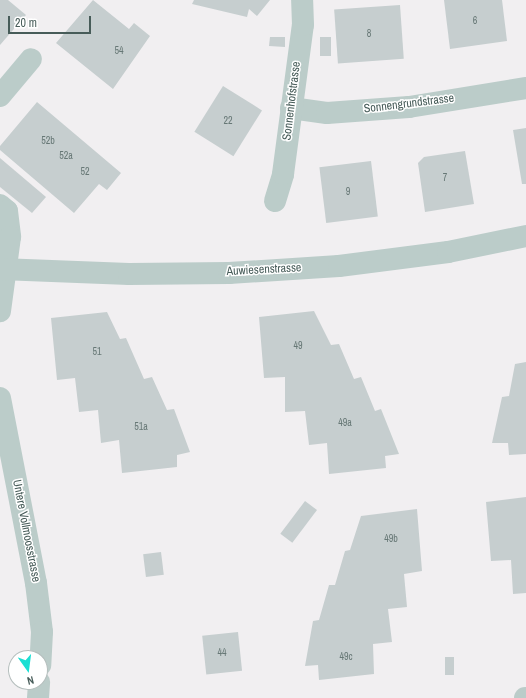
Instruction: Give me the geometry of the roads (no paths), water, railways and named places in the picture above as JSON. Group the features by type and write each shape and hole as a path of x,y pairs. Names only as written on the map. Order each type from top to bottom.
{"street":[{"name":"Sonnenhofstrasse","path":"275,201 283,174 303,25 302,0"},
{"path":"0,96 31,59"},
{"name":"Sonnengrundstrasse","path":"291,108 326,113 408,107 526,88"},
{"path":"0,205 7,211 10,237 3,269 0,311"},
{"name":"Auwiesenstrasse","path":"3,269 129,274 229,273 339,266 448,252 526,236"},
{"name":"Untere Vollmoosstrasse","path":"0,398 36,583 42,632 41,650"}]}
